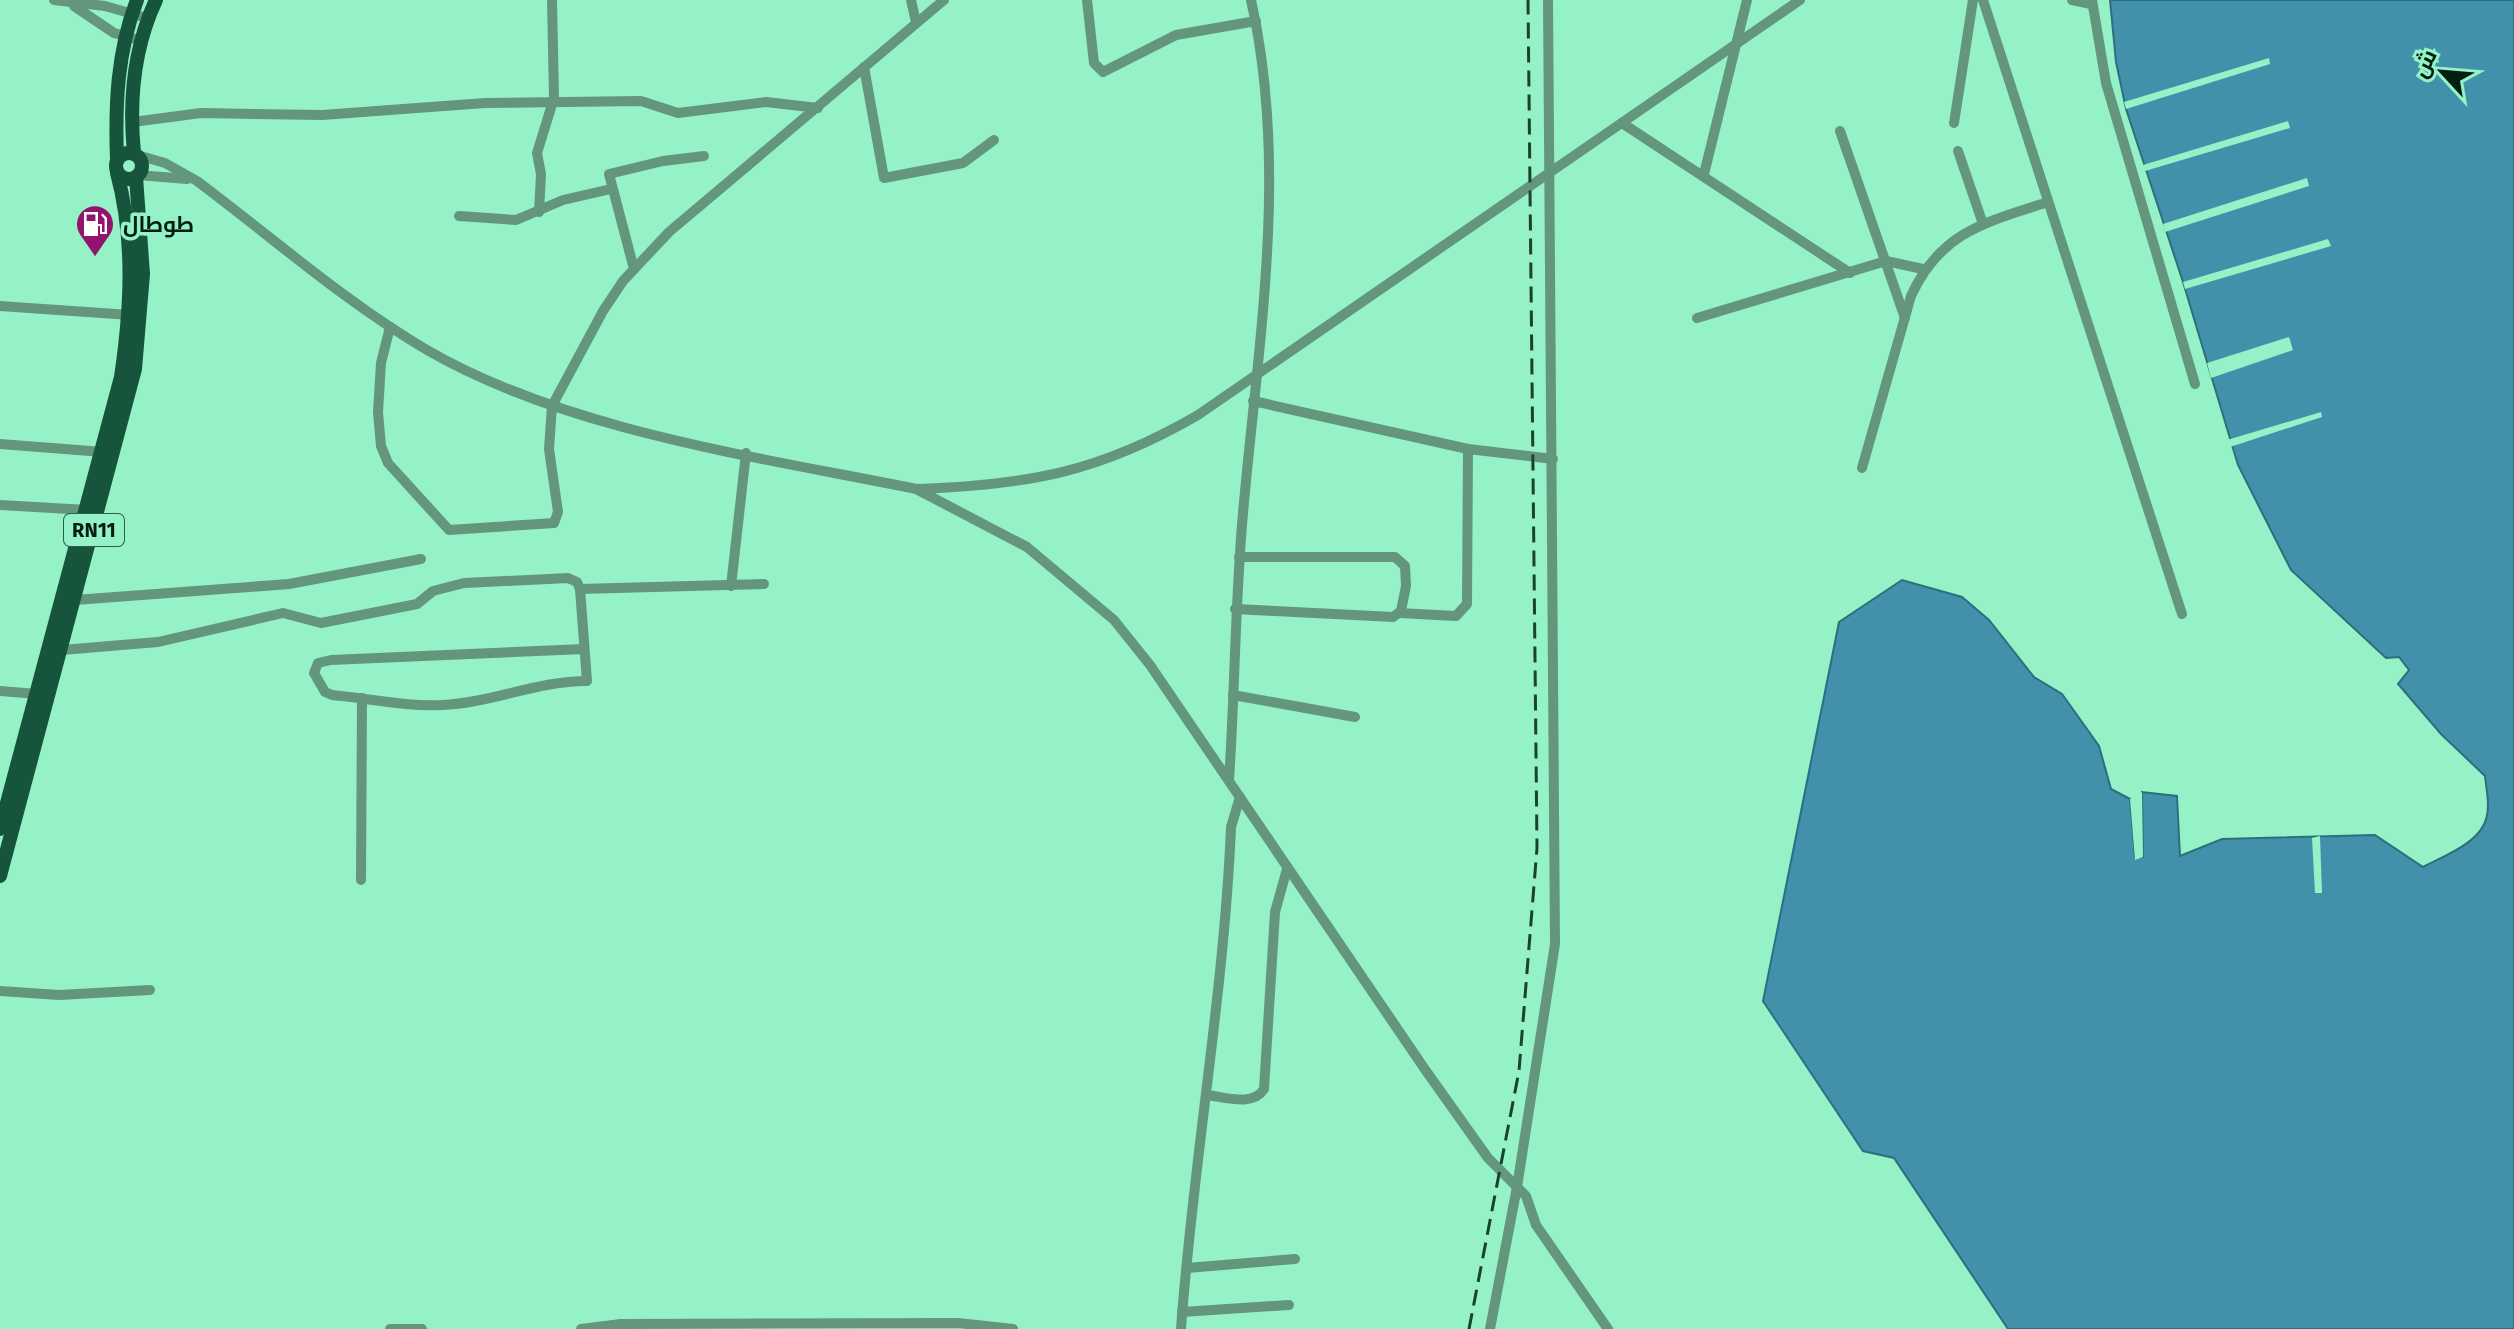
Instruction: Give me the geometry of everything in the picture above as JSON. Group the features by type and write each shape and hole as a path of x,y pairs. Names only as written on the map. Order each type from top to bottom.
{"main road":[{"name":"RN11","path":"0,876 128,399 141,324 143,274 137,176 142,167 136,154 134,84 147,18 156,0"},
{"name":"RN11","path":"0,829 3,807 37,694 121,377 130,315 128,233 117,166 117,80 125,37 135,7"},
{"path":"136,154 124,153 117,166 125,179 137,176"}],"street":[{"path":"54,0 72,4 135,7 147,18"},
{"path":"539,212 541,174 537,153 553,104 552,0"},
{"path":"911,0 916,22"},
{"path":"390,327 381,363 378,412 381,446 388,463 449,530 556,521 558,506 553,492 549,449 552,406 603,311 634,269 669,232 944,0"},
{"path":"1087,0 1094,63 1103,72 1176,35 1256,21"},
{"path":"1229,780 1235,609 1271,172 1268,96 1251,0"},
{"path":"1490,1329 1517,1187 1555,944 1548,0"},
{"path":"1704,174 1733,44 1747,0"},
{"path":"916,489 1033,479 1107,460 1145,446 1255,377 1800,0"},
{"path":"1954,123 1973,0"},
{"path":"1983,0 2182,614"},
{"path":"2072,0 2092,2 2106,83 2195,384"},
{"path":"72,4 100,25 142,41"},
{"path":"864,67 884,178 963,163 994,140"},
{"path":"133,122 201,113 322,115 448,104 641,101 678,113 766,102 818,108"},
{"path":"1622,123 1704,174 1850,273"},
{"path":"1840,131 1906,319"},
{"path":"1958,151 1983,224"},
{"path":"136,154 165,163 197,181 390,327 469,372 552,406 665,437 916,489 1027,547 1096,603 1150,665 1488,1158 1526,1196 1536,1225 1608,1329"},
{"path":"634,269 608,177 612,171 704,156"},
{"path":"137,176 175,175 197,181"},
{"path":"459,216 510,221 563,200 611,189"},
{"path":"1862,468 1923,269 1943,248 1983,224 2048,202"},
{"path":"1697,318 1886,261 1923,269"},
{"path":"0,306 130,315"},
{"path":"1253,401 1468,449 1553,459"},
{"path":"0,444 103,452"},
{"path":"1235,609 1379,617 1399,613 1456,616 1467,604 1468,449"},
{"path":"731,586 746,453"},
{"path":"0,505 87,510"},
{"path":"1239,557 1399,559 1405,566 1406,586 1399,613"},
{"path":"75,600 289,584 421,559"},
{"path":"62,650 158,642 283,613 321,623 417,604 433,591 464,583 568,578 577,582 580,589 587,681 552,682 487,699 441,705 325,692 316,680 315,666 331,660 584,649"},
{"path":"580,589 764,584"},
{"path":"0,691 37,694"},
{"path":"1233,695 1355,717"},
{"path":"361,880 362,698"},
{"path":"1181,1329 1191,1201 1207,1095 1231,827 1240,797"},
{"path":"1207,1095 1248,1100 1256,1098 1264,1089 1275,912 1287,869"},
{"path":"0,991 59,995 150,990"},
{"path":"1187,1268 1295,1259"},
{"path":"1182,1312 1289,1305"},
{"path":"581,1329 621,1324 836,1327 958,1323 1013,1329"},
{"path":"390,1329 422,1329"}],"water":[{"path":"2110,0 2514,0 2514,1329 2008,1329 1894,1158 1863,1151 1763,1001 1839,622 1902,580 1962,597 1989,620 2034,677 2062,694 2099,746 2111,789 2130,799 2135,857 2143,857 2142,792 2177,796 2180,856 2222,839 2375,835 2423,867 2461,847 2484,825 2488,806 2485,776 2441,734 2398,684 2409,670 2399,657 2386,658 2291,570 2238,465 2183,282 2126,109 2116,62"}],"pier":[{"path":"2269,58 2270,64 2126,109 2124,102"},
{"path":"2288,121 2290,128 2145,171 2143,165"},
{"path":"2307,178 2309,186 2165,232 2163,224"},
{"path":"2328,239 2331,246 2185,289 2183,282"},
{"path":"2289,337 2293,350 2211,378 2207,363"},
{"path":"2321,412 2322,417 2230,447 2227,440"},
{"path":"2142,792 2143,857 2135,860 2130,799 2133,798 2139,853 2138,794"},
{"path":"2320,836 2322,893 2315,893 2312,838"}],"railway":[{"path":"1469,1329 1519,1071 1537,848 1528,0"}],"place":[{"name":"طوطال","path":"95,258"}]}
